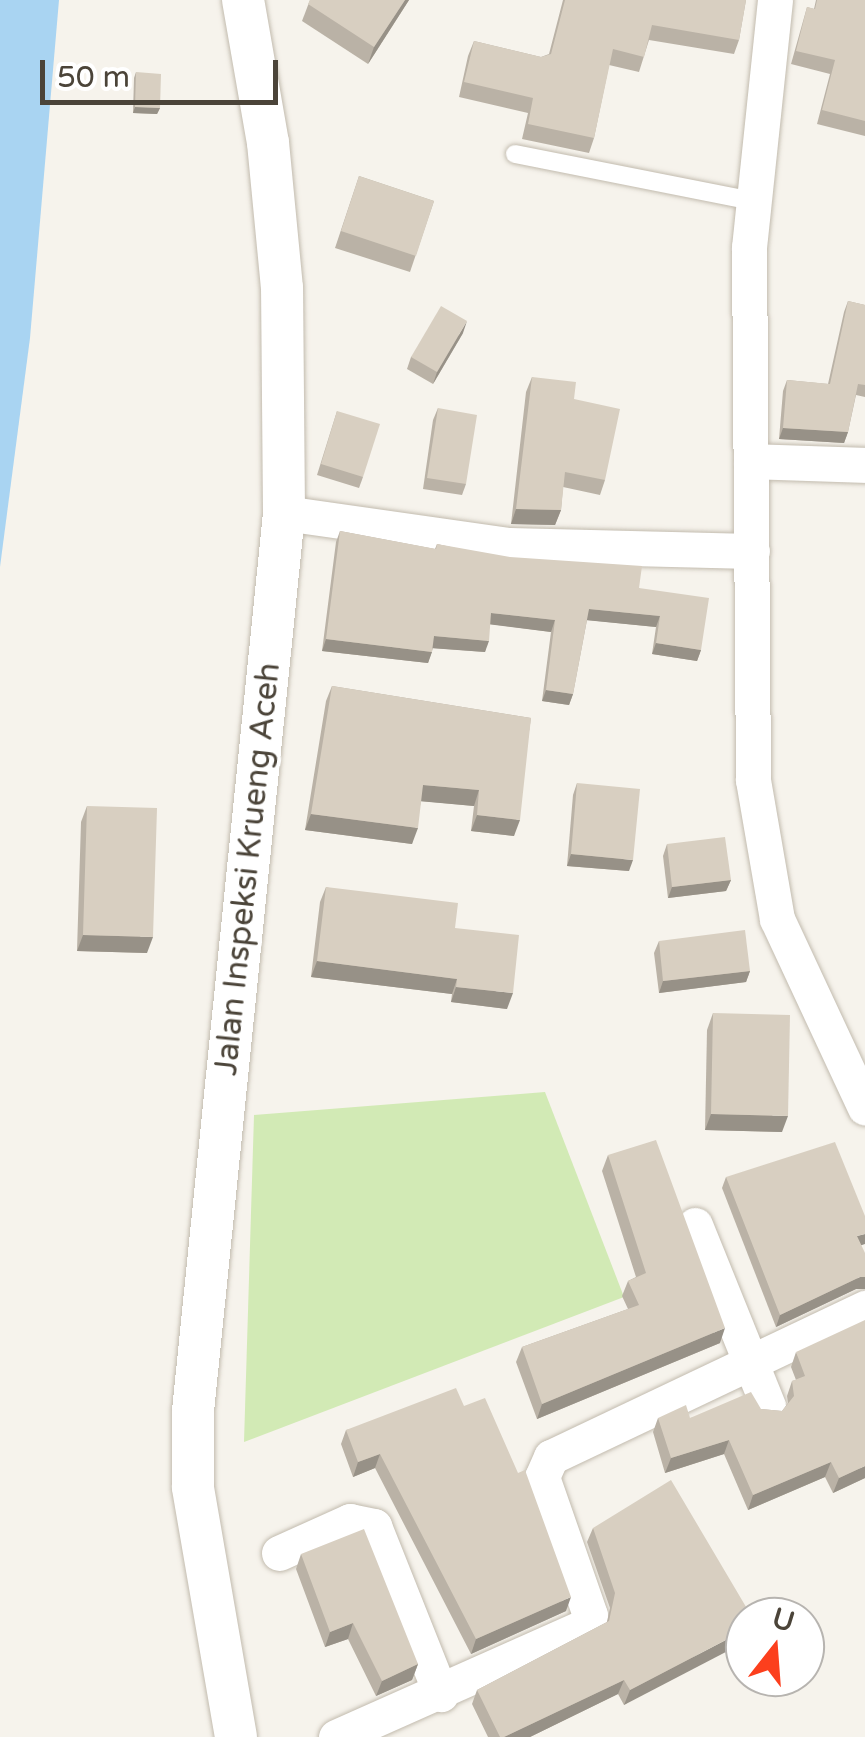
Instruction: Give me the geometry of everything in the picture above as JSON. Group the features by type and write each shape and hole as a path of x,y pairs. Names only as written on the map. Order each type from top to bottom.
{"street":[{"name":"Jalan Inspeksi Krueng Aceh","path":"236,1737 194,1488 193,1411 284,513 282,288 268,143 243,0"},
{"path":"774,0 754,201 750,461 753,780 760,844 776,919 865,1108"},
{"path":"750,461 865,465"},
{"path":"284,513 509,545 752,551"},
{"path":"696,1225 754,1358 768,1406"},
{"path":"336,1737 440,1694 589,1620 542,1478 550,1457 865,1308"},
{"path":"279,1553 350,1521 374,1526 440,1694"}],"lane":[{"path":"515,154 754,201"}],"green space":[{"path":"545,1092 624,1297 244,1442 254,1115"}],"water":[{"path":"0,0 59,0 30,338 0,567"}],"building":[{"path":"310,0 405,0 374,47 308,4"},
{"path":"565,0 746,0 739,40 652,25 644,57 613,49 594,138 528,124 533,98 464,82 474,41 541,57 551,54"},
{"path":"817,0 865,0 865,121 822,110 835,60 796,51 807,7 815,9"},
{"path":"136,72 161,74 160,108 135,107"},
{"path":"359,176 434,201 416,256 341,231"},
{"path":"848,301 865,305 865,385 858,384 848,432 783,428 787,380 830,384"},
{"path":"441,306 467,321 437,372 411,357"},
{"path":"532,377 576,382 574,399 620,409 605,480 565,472 561,510 516,509"},
{"path":"438,408 477,415 466,484 427,478"},
{"path":"337,411 380,424 363,477 321,464"},
{"path":"340,531 436,549 437,544 510,557 642,566 639,588 709,598 701,650 656,643 660,616 589,609 573,694 546,690 555,620 491,613 489,641 434,636 432,652 326,639"},
{"path":"332,686 531,718 520,820 477,815 479,790 423,785 418,828 311,814"},
{"path":"577,783 640,789 633,860 571,854"},
{"path":"87,806 157,808 153,937 83,935"},
{"path":"725,837 731,880 672,887 667,844"},
{"path":"326,887 458,903 455,928 519,935 513,993 456,987 457,979 317,961"},
{"path":"745,930 750,971 663,981 659,941"},
{"path":"713,1013 790,1015 788,1116 711,1114"},
{"path":"656,1140 725,1328 542,1404 522,1347 639,1305 628,1281 646,1273 608,1155"},
{"path":"835,1142 865,1216 865,1234 857,1236 865,1253 865,1277 780,1315 726,1177"},
{"path":"865,1320 865,1466 839,1478 831,1462 753,1495 729,1440 671,1458 658,1418 686,1405 690,1418 751,1392 761,1409 782,1411 794,1396 792,1381 805,1376 796,1352"},
{"path":"456,1388 464,1406 485,1398 518,1473 525,1470 571,1597 476,1639 380,1454 358,1462 346,1430"},
{"path":"671,1480 740,1597 725,1597 725,1640 630,1690 624,1680 500,1737 477,1690 609,1621 615,1593 593,1528"},
{"path":"364,1529 418,1664 382,1681 353,1623 330,1632 301,1554"}]}
